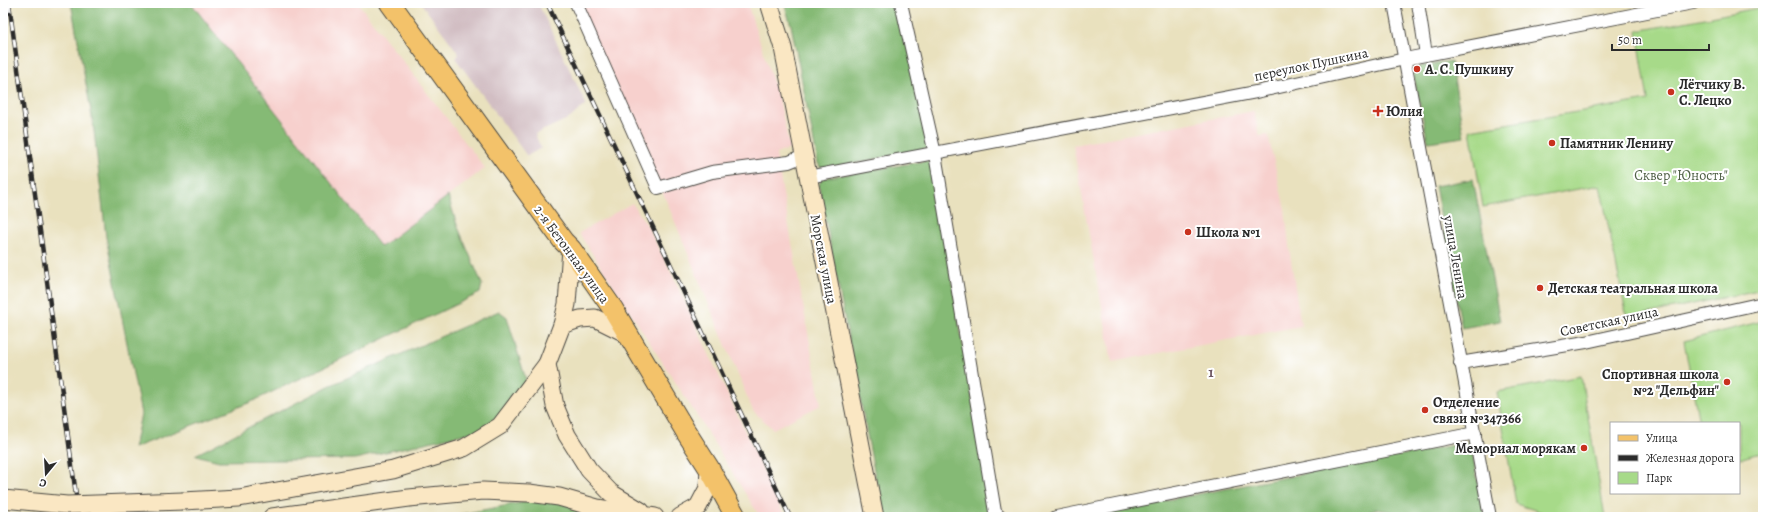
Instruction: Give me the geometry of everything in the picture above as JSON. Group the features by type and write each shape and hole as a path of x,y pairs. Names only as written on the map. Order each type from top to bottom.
{"main road":[{"name":"2-я Бетонная улица","path":"390,3 558,235 571,249 613,309 709,468 736,517"},
{"name":"Морская улица","path":"769,3 783,48 875,517"},
{"path":"3,499 67,505 239,498 393,470 464,448 500,426 547,364 562,325 567,304 571,249"},
{"path":"562,325 595,318 627,334"},
{"path":"547,364 555,406 567,435 577,453 589,470 611,493 653,517"},
{"path":"680,517 698,507 708,488 709,468"},
{"path":"272,517 409,498 483,492 529,493 552,496 597,508 653,517"}],"street":[{"path":"576,3 658,188 712,172 789,162 804,156"},
{"path":"902,3 935,154 995,512 1000,517"},
{"name":"улица Ленина","path":"1394,3 1460,363 1490,517"},
{"path":"1418,3 1426,55"},
{"name":"переулок Пушкина","path":"808,176 935,154 1256,92 1405,59 1693,3"},
{"name":"Советская улица","path":"1460,363 1586,342 1763,303"},
{"path":"1056,517 1475,434"}],"shaded area":[{"path":"190,3 358,3 485,168 379,249"},
{"path":"421,3 538,3 586,104 570,118 535,134 541,148 527,156 456,59 459,54"},
{"path":"577,3 747,3 780,103 790,149 776,154 821,405 773,429 753,411 663,193"},
{"name":"Школа №1","path":"1254,111 1259,136 1268,135 1285,209 1301,326 1112,362 1073,145"},
{"path":"632,203 647,225 667,264 785,517 760,517 701,422 579,233"}],"green space":[{"path":"71,3 191,3 381,247 448,196 457,225 482,284 480,293 251,402 134,448 141,414 106,237 93,122"},
{"path":"784,3 903,3 929,147 825,169 820,167 791,25"},
{"name":"Сквер \"Юность\"","path":"1763,7 1763,289 1627,318 1600,185 1483,207 1470,130 1648,100 1637,31"},
{"path":"1451,61 1464,137 1428,142 1412,68"},
{"path":"926,161 931,163 993,517 883,517 819,186 823,178"},
{"path":"1473,179 1500,321 1462,328 1435,186"},
{"path":"499,311 507,317 526,380 521,411 477,431 355,459 219,461 195,455 329,386"},
{"name":"Спортивная школа №2 \"Дельфин\"","path":"1763,321 1763,452 1740,459 1740,422 1699,422 1684,341"},
{"path":"1581,376 1605,517 1557,517 1516,504 1497,392"},
{"path":"1470,442 1485,516 1410,517 1406,514 1375,509 1357,517 1079,517"},
{"path":"556,496 576,503 578,517 446,517"}],"railway":[{"path":"9,3 79,517"},
{"path":"547,3 790,517"}],"place":[{"name":"А. С. Пушкину","path":"1417,69"},
{"name":"Лётчику В. С. Лецко","path":"1671,92"},
{"name":"Юлия","path":"1378,111"},
{"name":"Памятник Ленину","path":"1552,143"},
{"name":"Школа №1","path":"1188,232"},
{"name":"Детская театральная школа","path":"1540,288"},
{"name":"Спортивная школа №2 \"Дельфин\"","path":"1727,382"},
{"name":"Отделение связи №347366","path":"1425,410"},
{"name":"Мемориал морякам","path":"1584,448"}],"district":[{"name":"1","path":"1211,372"}]}
